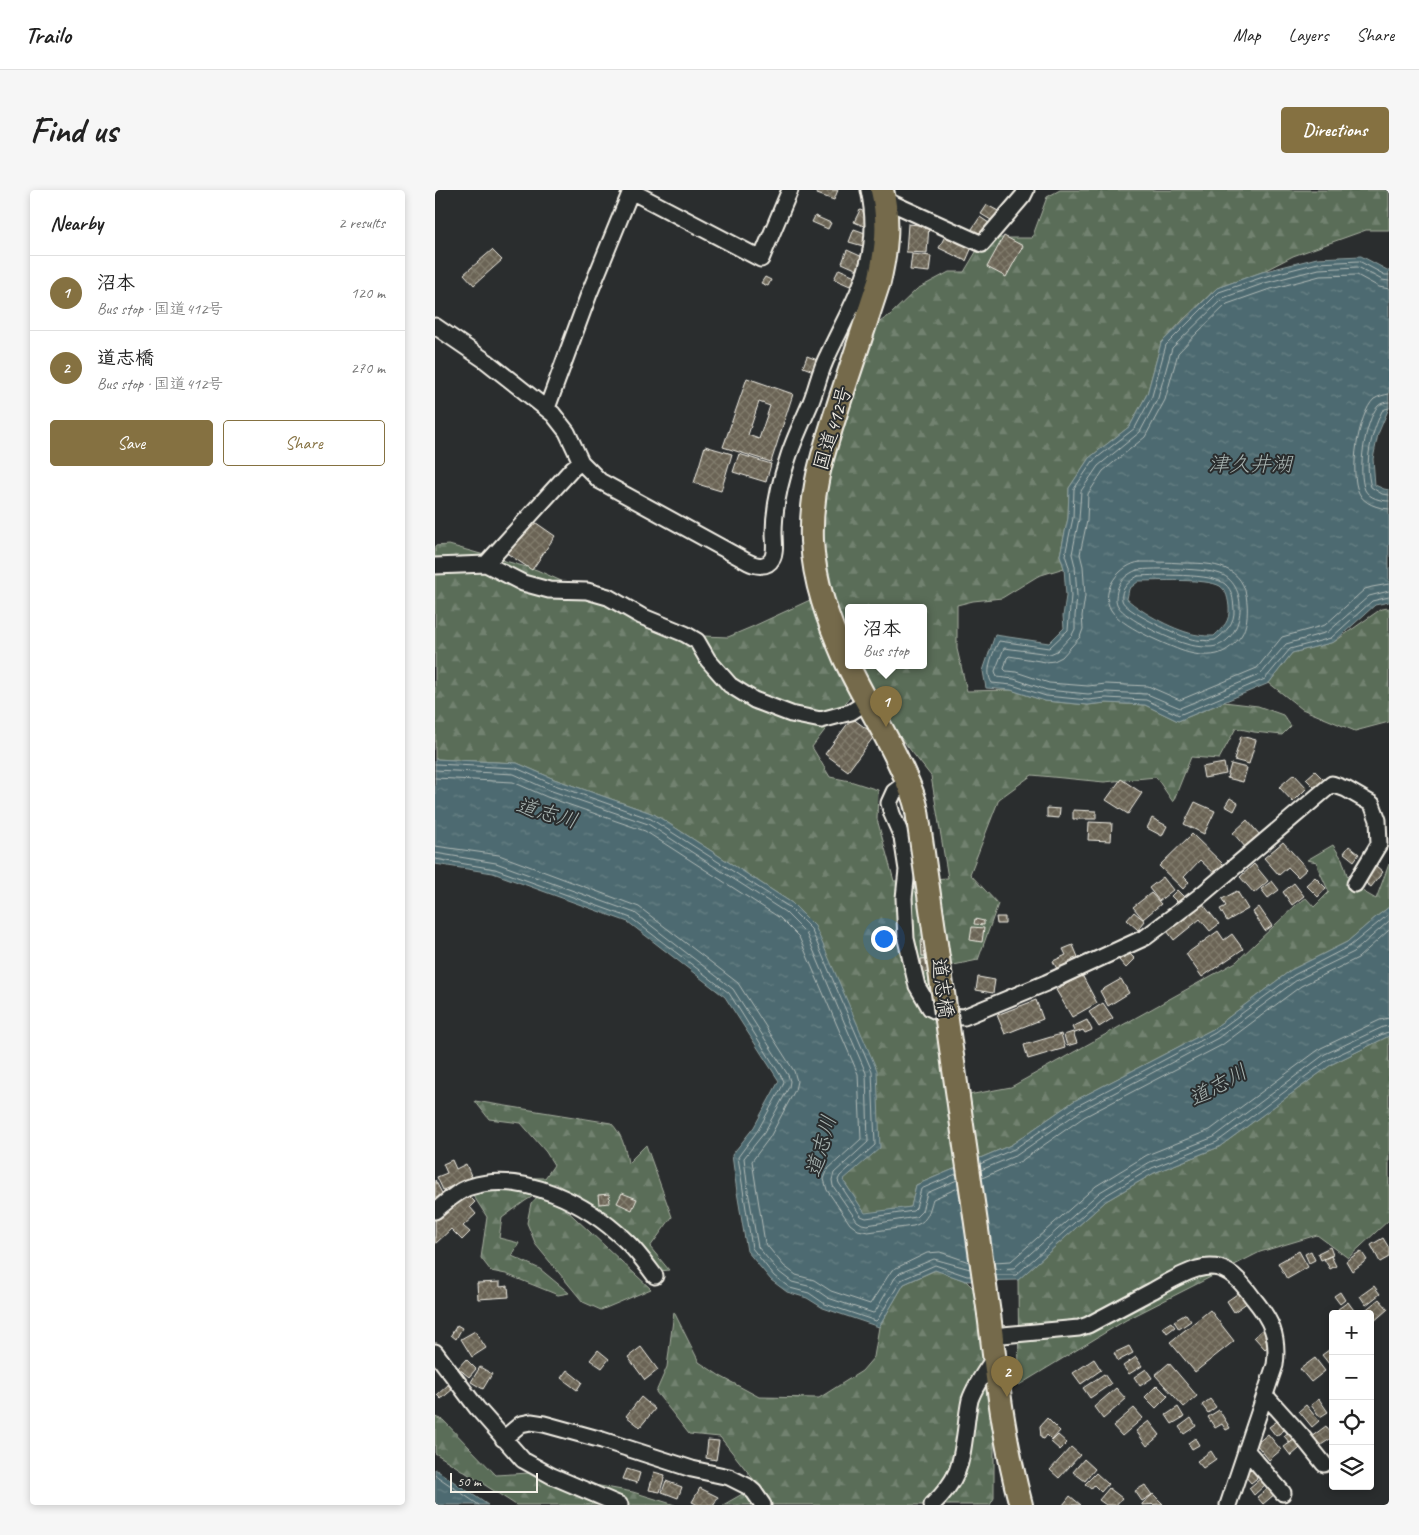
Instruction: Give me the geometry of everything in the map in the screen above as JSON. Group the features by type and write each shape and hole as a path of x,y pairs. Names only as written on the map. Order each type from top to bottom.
{"highway":[{"name":"国道412号","path":"845,657 831,627 821,598 812,543 812,521 816,483 822,457 879,282 885,258 887,236 878,193"},
{"name":"国道412号","path":"851,669 889,740 908,781 917,811"},
{"name":"道志橋","path":"917,811 993,1346"},
{"path":"993,1346 1006,1437 1021,1505"}],"street":[{"path":"547,408 589,294 631,191 761,259 790,190"},
{"path":"435,326 486,361 547,408 567,432 581,462 593,475 608,486 758,566 768,563 773,558 777,501 790,451 815,393 825,362 851,311 869,262 872,248 873,211 878,193 982,244 1026,190"},
{"path":"486,564 573,468 581,462"},
{"path":"435,566 486,564 523,584 549,590 587,592 608,597 641,616 685,634 697,641 708,660 730,685 754,700 791,714 821,720 851,712 868,701"},
{"path":"908,781 893,792 889,803 902,837 907,870 904,898 907,939 917,986 930,1008 946,1016 964,1017 1046,983 1146,937 1201,896 1332,784 1347,789 1372,804 1378,820 1379,844 1355,884"},
{"path":"435,1211 468,1188 488,1183 505,1182 528,1185 553,1194 586,1210 624,1239 655,1276"},
{"path":"932,1505 947,1489 959,1470 970,1401 985,1372 993,1346 1088,1325 1180,1276 1204,1268 1220,1268 1234,1276 1265,1312 1273,1328 1276,1340 1276,1359 1228,1505"},
{"path":"435,1352 477,1408 523,1460 552,1476 620,1505"},
{"path":"1265,1395 1324,1464"},
{"path":"503,1439 521,1424 531,1422 545,1424 692,1469 729,1477 747,1486 763,1505"},
{"path":"1246,1450 1283,1493"}],"green space":[{"path":"1060,190 1389,190 1389,230 1366,230 1293,256 1262,272 1217,288 1184,319 1161,343 1147,394 1130,426 1089,458 1069,488 1068,518 1060,555 1064,568 1038,576 1002,598 957,605 957,649 967,691 1011,690 1045,701 1088,705 1106,703 1145,705 1178,721 1224,702 1258,706 1283,715 1291,726 1282,735 1236,728 1219,759 1191,757 1173,802 1156,777 1104,782 1032,775 999,799 970,874 998,904 978,960 934,969 963,1096 1011,1087 1236,962 1296,905 1306,898 1314,907 1329,892 1317,862 1307,860 1333,845 1342,859 1350,884 1376,899 1389,864 1389,907 1347,942 1291,970 1213,1029 1074,1101 1011,1145 916,1185 911,1207 865,1214 843,1180 792,903 654,814 554,779 517,763 435,759 435,546 449,545 537,570 680,635 728,637 810,600 836,606 820,529 820,485 856,338 890,315 917,289 949,272 964,272 976,252 998,238 1032,238 1047,197","holes":["859,685 931,776 948,878 894,881 877,819 878,790 830,777 812,747"]},
{"path":"1389,608 1389,722 1355,731 1302,709 1269,683 1292,653 1334,642 1381,609"},
{"path":"1389,1036 1389,1220 1348,1258 1317,1235 1260,1252 1126,1320 1019,1385 1018,1280 1106,1201 1154,1173 1219,1147 1332,1064"},
{"path":"475,1101 611,1123 623,1141 628,1163 646,1145 672,1217 650,1247 669,1270 660,1271 649,1256 579,1198 555,1183 525,1201 502,1218 499,1238 519,1243 512,1256 540,1269 569,1293 558,1295 506,1274 491,1271 481,1258 487,1217 473,1195 471,1177 545,1178 554,1165 546,1152 521,1123 489,1119"},
{"path":"545,1190 651,1289 601,1310 583,1302 536,1245 527,1223 531,1203"},
{"path":"936,1270 966,1281 983,1298 994,1414 994,1498 990,1505 723,1505 758,1485 720,1437 689,1434 656,1392 667,1367 674,1312 699,1362 720,1376 759,1397 819,1398 862,1371 874,1357 879,1327 904,1284"},
{"path":"435,1417 443,1420 496,1475 529,1473 633,1492 675,1505 516,1505 435,1453"}],"water":[{"name":"津久井湖","path":"1361,256 1389,271 1389,408 1378,434 1373,459 1375,485 1389,490 1389,602 1375,605 1334,642 1292,653 1269,683 1178,721 1145,705 1106,703 1088,705 1045,701 1011,690 986,688 983,671 995,635 1049,643 1064,628 1063,616 1066,596 1064,568 1060,555 1068,518 1069,488 1089,458 1130,426 1147,394 1161,343 1217,288 1262,272 1317,258","holes":["1139,581 1193,581 1213,583 1220,586 1228,598 1229,612 1227,620 1214,636 1202,636 1180,630 1141,610 1127,599 1129,589"]},
{"name":"道志川","path":"435,759 517,763 554,779 654,814 792,903 815,926 877,1070 880,1148 843,1180 865,1213 911,1207 916,1185 1011,1145 1074,1101 1213,1029 1291,970 1347,942 1389,907 1389,1036 1332,1064 1219,1147 1154,1173 1106,1201 1018,1280 966,1281 935,1270 904,1284 879,1327 823,1308 807,1298 787,1292 771,1280 747,1251 732,1155 754,1127 779,1081 725,997 628,922 493,873 435,864"},
{"path":"435,1469 488,1505 435,1505"}],"building":[{"path":"818,190 838,190 834,200 817,194"},
{"path":"987,205 1002,213 996,223 981,214"},
{"path":"860,210 872,215 866,227 854,222"},
{"path":"815,216 831,223 828,229 812,222"},
{"path":"980,217 992,225 983,240 970,232"},
{"path":"908,224 929,226 927,253 906,252"},
{"path":"854,229 868,234 863,246 849,242"},
{"path":"946,234 972,247 966,261 939,248"},
{"path":"1004,236 1023,246 1006,277 987,267"},
{"path":"492,250 502,260 474,285 464,274"},
{"path":"847,250 867,259 862,272 842,263"},
{"path":"912,254 931,256 929,272 910,270"},
{"path":"839,269 862,279 857,289 834,279"},
{"path":"765,277 771,280 768,286 761,283"},
{"path":"807,356 820,361 816,372 803,367"},
{"path":"747,378 793,394 771,462 723,447","holes":["759,402 770,406 759,439 748,435"]},
{"path":"705,446 732,454 721,491 694,483"},
{"path":"739,454 771,464 766,482 733,472"},
{"path":"529,518 555,536 532,570 505,552"},
{"path":"852,718 875,735 848,771 825,754"},
{"path":"1241,736 1256,740 1249,764 1234,760"},
{"path":"1224,763 1226,774 1204,778 1202,767"},
{"path":"1231,764 1247,768 1243,782 1227,778"},
{"path":"1315,771 1325,781 1317,790 1306,779"},
{"path":"1294,774 1307,788 1293,802 1279,787"},
{"path":"1121,779 1142,793 1128,814 1106,800"},
{"path":"1230,798 1238,803 1234,811 1225,806"},
{"path":"1195,802 1215,811 1204,834 1184,824"},
{"path":"1047,808 1060,809 1059,818 1047,817"},
{"path":"1073,810 1096,811 1096,819 1073,819"},
{"path":"1152,818 1167,826 1162,836 1147,828"},
{"path":"1247,820 1260,835 1246,848 1233,833"},
{"path":"1089,822 1112,823 1111,841 1088,840"},
{"path":"1192,834 1224,865 1215,874 1200,860 1184,877 1189,882 1183,889 1159,866"},
{"path":"1283,842 1307,869 1298,877 1288,867 1279,875 1264,858"},
{"path":"1349,846 1359,854 1354,861 1344,853"},
{"path":"1254,864 1268,881 1254,893 1240,877"},
{"path":"1375,865 1383,872 1371,887 1363,881"},
{"path":"1163,877 1173,890 1159,901 1149,888"},
{"path":"1315,877 1326,888 1318,897 1306,885"},
{"path":"1272,881 1279,890 1268,898 1261,889"},
{"path":"1294,883 1304,896 1292,905 1283,892"},
{"path":"1177,890 1185,898 1179,904 1171,896"},
{"path":"1237,891 1248,909 1227,921 1220,909 1226,906 1222,899"},
{"path":"1151,893 1161,904 1143,919 1133,907"},
{"path":"1202,903 1219,924 1210,931 1200,919 1174,940 1167,931"},
{"path":"1259,907 1272,926 1265,931 1253,912"},
{"path":"1134,912 1145,921 1138,930 1127,920"},
{"path":"996,917 1005,917 1005,924 997,924"},
{"path":"975,919 984,921 984,925 974,924"},
{"path":"972,927 984,928 982,942 970,940"},
{"path":"1218,931 1224,940 1232,934 1243,949 1202,977 1186,954"},
{"path":"921,940 930,940 931,956 922,956"},
{"path":"1073,945 1078,957 1069,961 1071,965 1058,971 1053,961 1066,955 1063,949"},
{"path":"1128,952 1135,959 1126,968 1119,960"},
{"path":"933,958 930,972 922,973 921,959"},
{"path":"1082,975 1097,1003 1072,1017 1056,990"},
{"path":"978,977 995,980 993,993 976,990"},
{"path":"1121,979 1129,993 1108,1006 1100,991"},
{"path":"1036,1000 1043,1019 1005,1034 997,1015"},
{"path":"1103,1003 1113,1018 1099,1027 1089,1012"},
{"path":"1087,1020 1092,1030 1085,1033 1083,1030 1075,1033 1072,1027"},
{"path":"1073,1032 1077,1043 1067,1046 1064,1035"},
{"path":"1061,1034 1065,1048 1028,1059 1024,1045"},
{"path":"452,1160 456,1169 466,1164 472,1178 443,1190 437,1177 447,1173 443,1164"},
{"path":"435,1180 444,1197 435,1202"},
{"path":"464,1191 475,1202 470,1207 476,1214 463,1226 470,1232 462,1240 451,1229 435,1244 435,1219"},
{"path":"622,1193 637,1199 632,1210 617,1203"},
{"path":"609,1194 610,1203 599,1204 598,1195"},
{"path":"1383,1238 1389,1248 1389,1257 1380,1262 1371,1245"},
{"path":"1330,1247 1333,1255 1321,1260 1318,1253"},
{"path":"1299,1251 1308,1267 1287,1279 1278,1263"},
{"path":"1311,1251 1315,1260 1309,1263 1305,1254"},
{"path":"1361,1251 1367,1260 1352,1271 1346,1261"},
{"path":"1331,1256 1336,1266 1330,1269 1324,1259"},
{"path":"500,1282 500,1287 508,1286 509,1297 478,1299 477,1283"},
{"path":"1374,1286 1380,1294 1366,1305 1360,1296"},
{"path":"1240,1292 1248,1302 1234,1312 1227,1301"},
{"path":"1340,1292 1345,1300 1340,1304 1334,1296"},
{"path":"1379,1299 1388,1309 1374,1321 1374,1310 1365,1310"},
{"path":"1348,1302 1354,1310 1339,1310"},
{"path":"1210,1310 1234,1341 1195,1372 1170,1342"},
{"path":"1186,1314 1191,1321 1179,1329 1174,1321"},
{"path":"1171,1322 1175,1327 1167,1333 1163,1327"},
{"path":"457,1325 462,1328 456,1339 451,1335"},
{"path":"1264,1328 1275,1340 1265,1349 1254,1337"},
{"path":"475,1331 486,1348 472,1357 461,1339"},
{"path":"1129,1346 1133,1353 1118,1361 1114,1353"},
{"path":"641,1347 658,1370 645,1380 628,1357"},
{"path":"598,1350 609,1359 602,1368 590,1360"},
{"path":"1329,1350 1329,1364 1322,1355"},
{"path":"1136,1357 1142,1366 1129,1374 1123,1366"},
{"path":"1315,1358 1325,1371 1311,1382 1300,1369"},
{"path":"466,1359 476,1369 469,1377 458,1368"},
{"path":"1094,1359 1101,1370 1081,1384 1073,1373"},
{"path":"1169,1363 1197,1396 1184,1407 1155,1375"},
{"path":"480,1367 492,1374 483,1389 471,1382"},
{"path":"1146,1369 1152,1378 1140,1386 1134,1377"},
{"path":"567,1370 582,1382 577,1390 561,1378"},
{"path":"1104,1374 1111,1384 1090,1398 1083,1388"},
{"path":"449,1384 453,1389 441,1399 437,1395"},
{"path":"1157,1385 1168,1396 1156,1408 1145,1397"},
{"path":"1116,1388 1126,1399 1103,1419 1094,1407"},
{"path":"641,1397 655,1409 640,1427 626,1416"},
{"path":"1210,1399 1216,1407 1208,1413 1202,1405"},
{"path":"1319,1399 1328,1412 1320,1417 1311,1405"},
{"path":"1306,1405 1319,1421 1312,1427 1299,1411"},
{"path":"1178,1407 1184,1417 1172,1424 1166,1415"},
{"path":"1134,1408 1143,1418 1122,1436 1113,1426"},
{"path":"1219,1410 1230,1428 1226,1430 1222,1424 1215,1428 1208,1417"},
{"path":"1047,1418 1060,1431 1052,1440 1047,1435 1044,1439 1041,1438 1040,1426"},
{"path":"1191,1418 1196,1426 1184,1434 1179,1427"},
{"path":"1280,1419 1287,1428 1276,1436 1269,1427"},
{"path":"1149,1421 1160,1435 1147,1446 1136,1431"},
{"path":"1326,1426 1329,1431 1329,1440 1318,1447 1311,1437"},
{"path":"1290,1431 1296,1437 1290,1443 1284,1436"},
{"path":"1268,1434 1281,1450 1269,1460 1256,1444"},
{"path":"1058,1435 1067,1443 1060,1450 1051,1442"},
{"path":"1195,1438 1199,1445 1192,1449 1188,1443"},
{"path":"708,1440 719,1441 716,1460 706,1458"},
{"path":"1294,1440 1300,1448 1291,1456 1284,1447"},
{"path":"1071,1447 1080,1455 1059,1478 1050,1470"},
{"path":"1211,1451 1216,1459 1203,1468 1197,1461"},
{"path":"1084,1459 1095,1469 1085,1481 1073,1472"},
{"path":"1253,1466 1261,1475 1251,1483 1245,1476 1247,1474 1245,1472"},
{"path":"627,1469 640,1473 637,1483 623,1479"},
{"path":"654,1472 665,1475 660,1492 649,1490"},
{"path":"1096,1473 1108,1484 1101,1492 1094,1485 1091,1489 1085,1484"},
{"path":"1261,1478 1266,1484 1254,1495 1249,1488"},
{"path":"666,1481 682,1487 678,1498 662,1492"},
{"path":"1145,1485 1152,1495 1142,1501 1135,1491"},
{"path":"1269,1487 1275,1494 1263,1504 1257,1497"},
{"path":"700,1488 718,1497 714,1505 698,1505 692,1502"},
{"path":"1109,1488 1122,1498 1116,1505 1106,1505 1099,1500"},
{"path":"1153,1494 1163,1504 1142,1505 1142,1504"},
{"path":"1070,1496 1081,1505 1063,1505"}],"place":[{"name":"沼本","path":"886,727"},
{"name":"道志橋","path":"1007,1397"}]}
